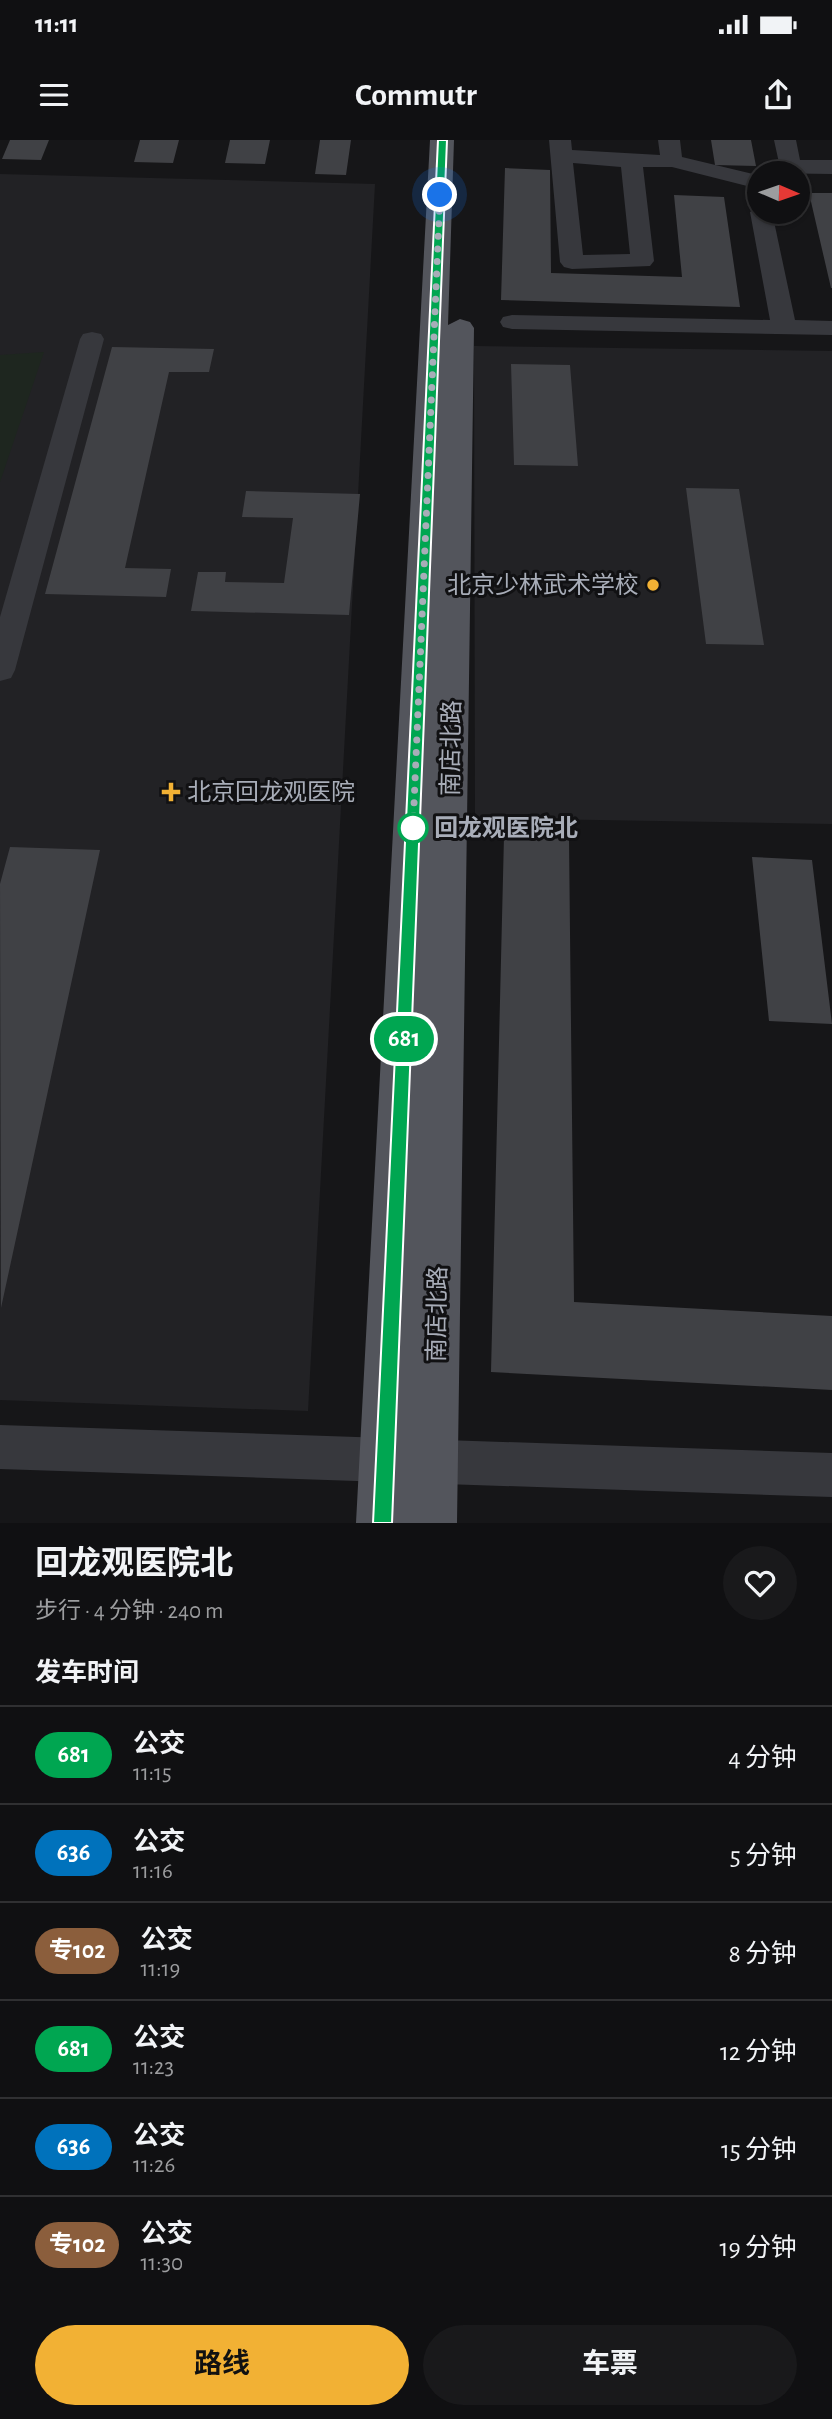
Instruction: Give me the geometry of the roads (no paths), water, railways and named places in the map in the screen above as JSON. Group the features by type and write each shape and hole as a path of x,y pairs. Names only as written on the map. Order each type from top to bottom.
{"main road":[{"name":"南店北路","path":"382,1523 442,140"},
{"name":"南店北路","path":"431,1523 465,140"}],"street":[{"path":"776,161 785,140"},
{"path":"631,161 642,261 572,262 560,148 631,161 671,150 747,169"},
{"path":"810,170 832,167"},
{"path":"763,224 784,327"},
{"path":"512,322 832,328"},
{"path":"0,670 92,339"},
{"path":"0,1447 832,1475"}],"place":[{"name":"北京少林武术学校","path":"653,585"},
{"name":"北京回龙观医院","path":"171,792"},
{"name":"回龙观医院北","path":"413,828"}]}
